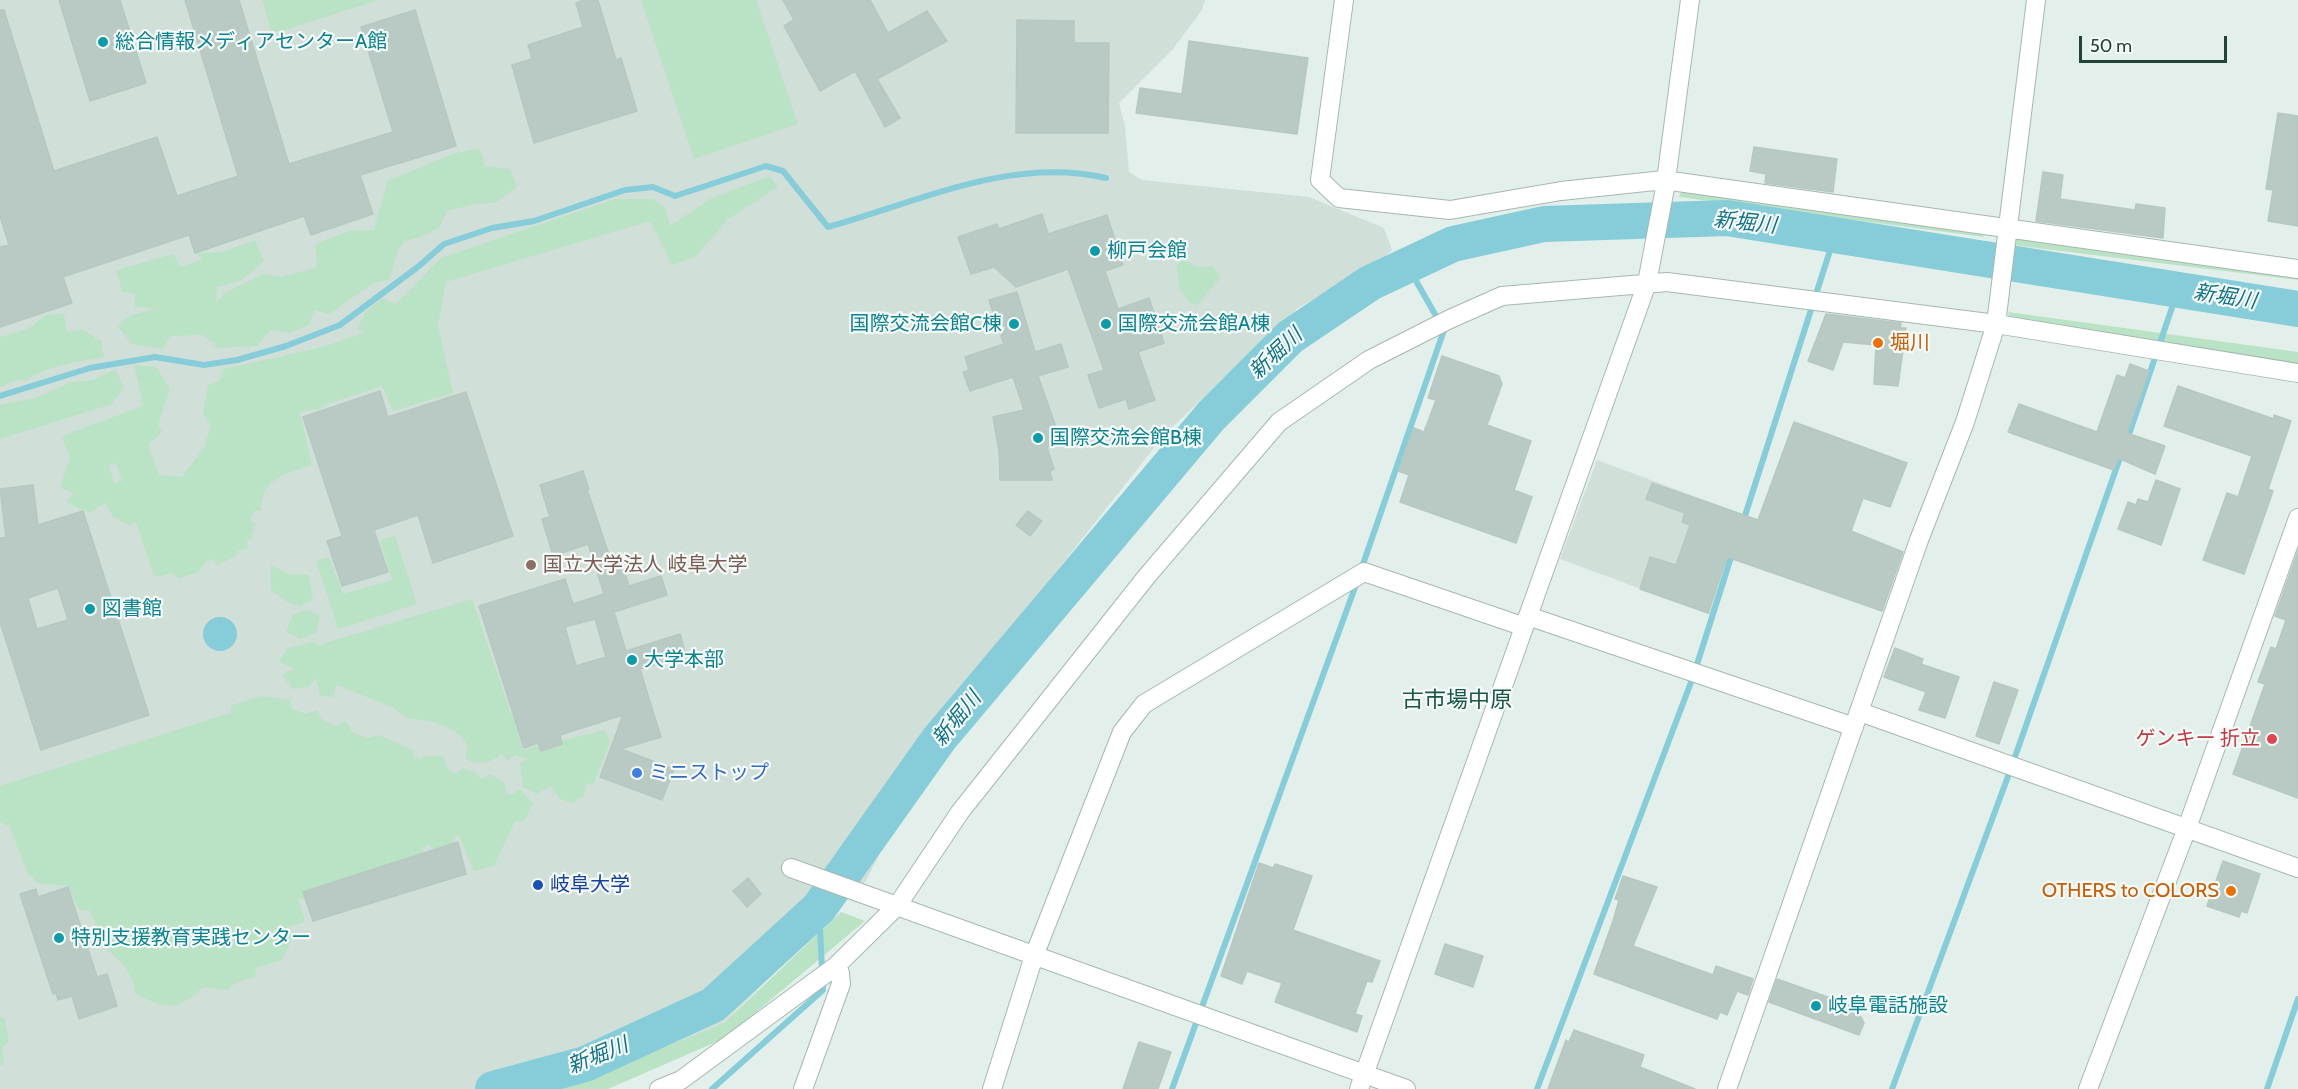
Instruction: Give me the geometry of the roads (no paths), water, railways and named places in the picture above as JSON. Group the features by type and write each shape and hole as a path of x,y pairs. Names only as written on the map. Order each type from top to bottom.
{"street":[{"path":"1344,0 1320,180 1339,198 1450,210 1561,190 1664,184 2006,233 2298,269"},
{"path":"1362,1081 1648,278 1690,0"},
{"path":"1727,1089 1919,540 1965,422 1997,318 2036,0"},
{"path":"659,1089 681,1080 836,966 892,904 960,812 1147,576 1280,422 1369,360 1502,296 1648,278 1667,282 1997,318 2298,373"},
{"path":"2088,1089 2187,828 2298,518"},
{"path":"992,1089 1034,956 1122,732 1144,704 1364,572 1857,720 2187,828 2298,868"},
{"path":"791,868 1034,956 1362,1081 1407,1089"},
{"path":"803,1089 841,984 840,973 836,966"}],"water":[{"path":"220,617 232,622 237,634 232,646 220,651 208,646 203,634 208,622"}],"waterway":[{"path":"0,396 90,368 155,357 204,365 237,360 286,346 340,325 419,266 444,244 492,228 534,221 625,190 653,187 675,196 766,166 783,171 828,227 930,195 1000,177 1035,173 1070,173 1106,178"},
{"name":"新堀川","path":"493,1089 585,1064 713,1005 819,908 939,739 1211,416 1290,337 1370,283 1453,244 1544,224 1727,218 2298,309"},
{"path":"1743,522 1835,235"},
{"path":"1361,570 1444,330 1407,265"},
{"path":"2127,440 2178,290"},
{"path":"1892,1089 2010,771 2122,452"},
{"path":"1537,1089 1693,677 1733,551"},
{"path":"1172,1089 1357,582"},
{"path":"712,1089 823,990 819,908"},
{"path":"2267,1089 2298,999"}],"place":[{"name":"総合情報メディアセンターA館","path":"103,42"},
{"name":"柳戸会館","path":"1095,251"},
{"name":"国際交流会館C棟","path":"1014,324"},
{"name":"国際交流会館A棟","path":"1106,324"},
{"name":"堀川","path":"1878,343"},
{"name":"国際交流会館B棟","path":"1038,438"},
{"name":"国立大学法人 岐阜大学","path":"531,565"},
{"name":"図書館","path":"90,609"},
{"name":"大学本部","path":"632,660"},
{"name":"ゲンキー 折立","path":"2272,739"},
{"name":"ミニストップ","path":"637,773"},
{"name":"岐阜大学","path":"538,885"},
{"name":"OTHERS to COLORS","path":"2231,891"},
{"name":"特別支援教育実践センター","path":"59,938"},
{"name":"岐阜電話施設","path":"1816,1006"}],"district":[{"name":"古市場中原","path":"1457,701"}]}
